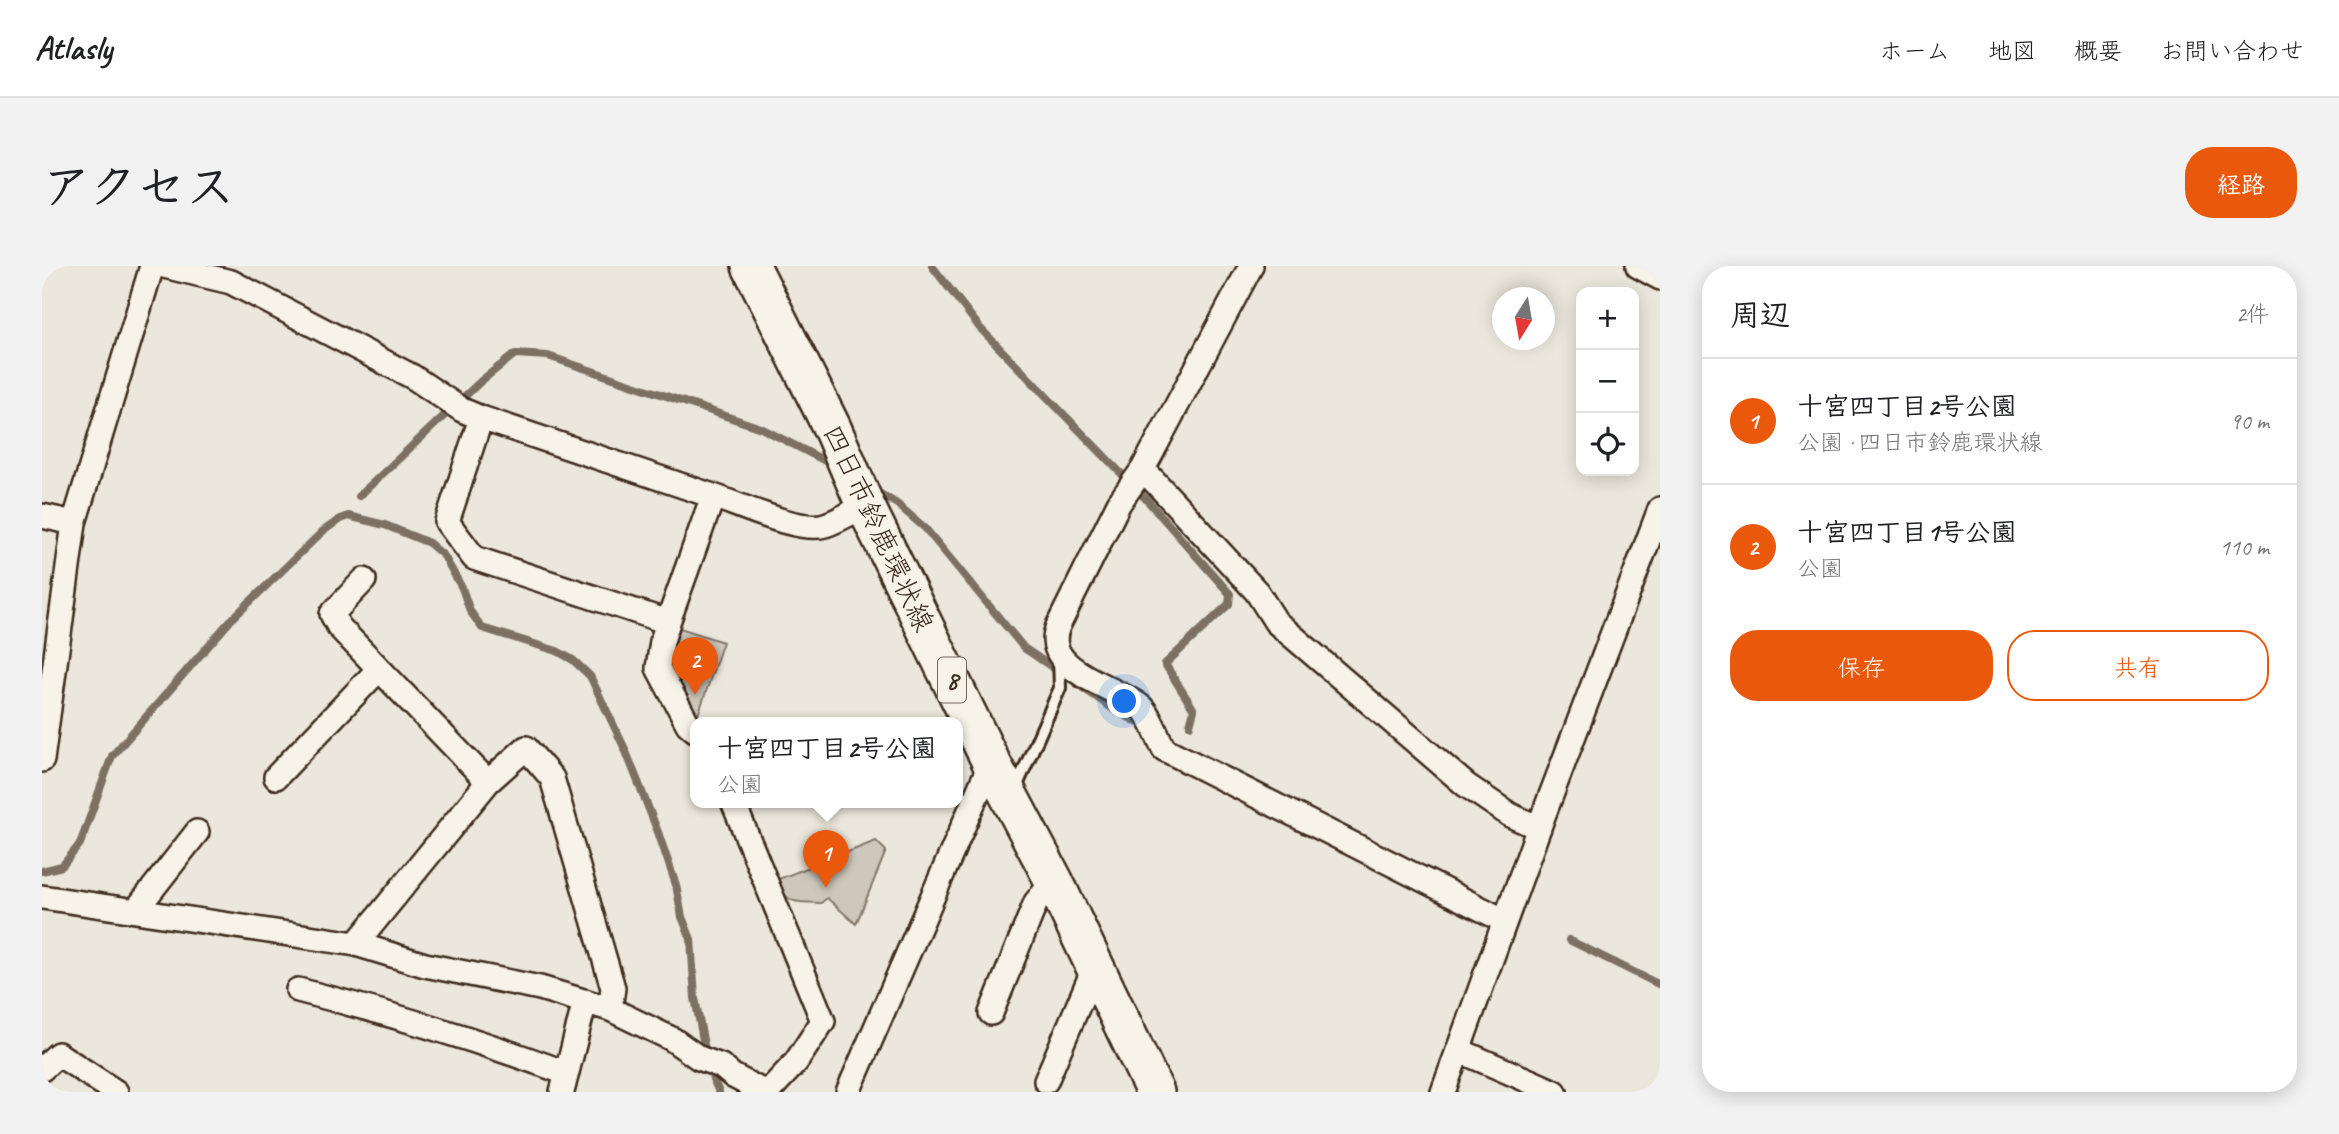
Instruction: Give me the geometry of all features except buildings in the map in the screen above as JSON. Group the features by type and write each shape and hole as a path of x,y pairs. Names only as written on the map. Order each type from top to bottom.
{"main road":[{"name":"四日市鈴鹿環状線","path":"753,267 832,428 865,505 991,762 1054,881 1155,1092"}],"street":[{"path":"42,760 45,717 74,523 152,266"},
{"path":"164,266 231,282 413,377 463,409 793,524 811,527 825,525 865,505"},
{"path":"1251,266 1142,472 1124,496 1058,626 1053,637 1059,655 1064,662 1105,688 1142,707 1164,749 1505,921"},
{"path":"1638,266 1660,278"},
{"path":"463,409 447,522 474,558 668,622"},
{"path":"1142,472 1257,592 1276,622 1466,785 1510,815 1539,828"},
{"path":"690,726 658,668 668,622 713,496"},
{"path":"1443,1092 1539,828 1660,509"},
{"path":"42,516 74,523"},
{"path":"364,580 332,614 339,627 488,782"},
{"path":"276,777 379,668"},
{"path":"356,944 488,782 526,748 552,778 613,988 610,1009"},
{"path":"848,1092 991,762"},
{"path":"42,897 356,944 425,965 540,988 610,1009 672,1039 699,1058 721,1066 733,1076 766,1092 796,1062 823,1020 735,808"},
{"path":"136,910 197,832"},
{"path":"991,1013 1036,902 1054,881"},
{"path":"1046,1081 1095,966"},
{"path":"298,990 401,1017 485,1043 564,1082 585,1001"},
{"path":"1458,1050 1555,1092"},
{"path":"42,1069 58,1054 116,1092"}],"lane":[{"path":"1011,799 1060,688 1059,655"}],"shaded area":[{"path":"680,628 723,642 697,717 675,675 675,643"},
{"path":"876,841 886,851 856,924 827,898 821,903 789,899 776,880"}],"waterway":[{"path":"932,266 980,328 1146,499 1230,594 1229,604 1165,664 1194,710 1190,725"},
{"path":"359,496 481,381 515,354 548,356 761,428 829,463"},
{"path":"872,489 897,504 925,528 1024,648 1062,674"},
{"path":"42,871 62,866 80,844 112,756 230,621 322,532 340,519 348,516 385,525 429,543 444,556 462,588 470,611 482,628 557,651 573,660 590,676 625,749 676,885 682,917 691,939 695,998 704,1045 719,1092"},
{"path":"1076,683 1113,709 1148,728"},
{"path":"1569,940 1660,985"}],"place":[{"name":"十宮四丁目1号公園","path":"695,695"},
{"name":"十宮四丁目2号公園","path":"826,888"}]}
